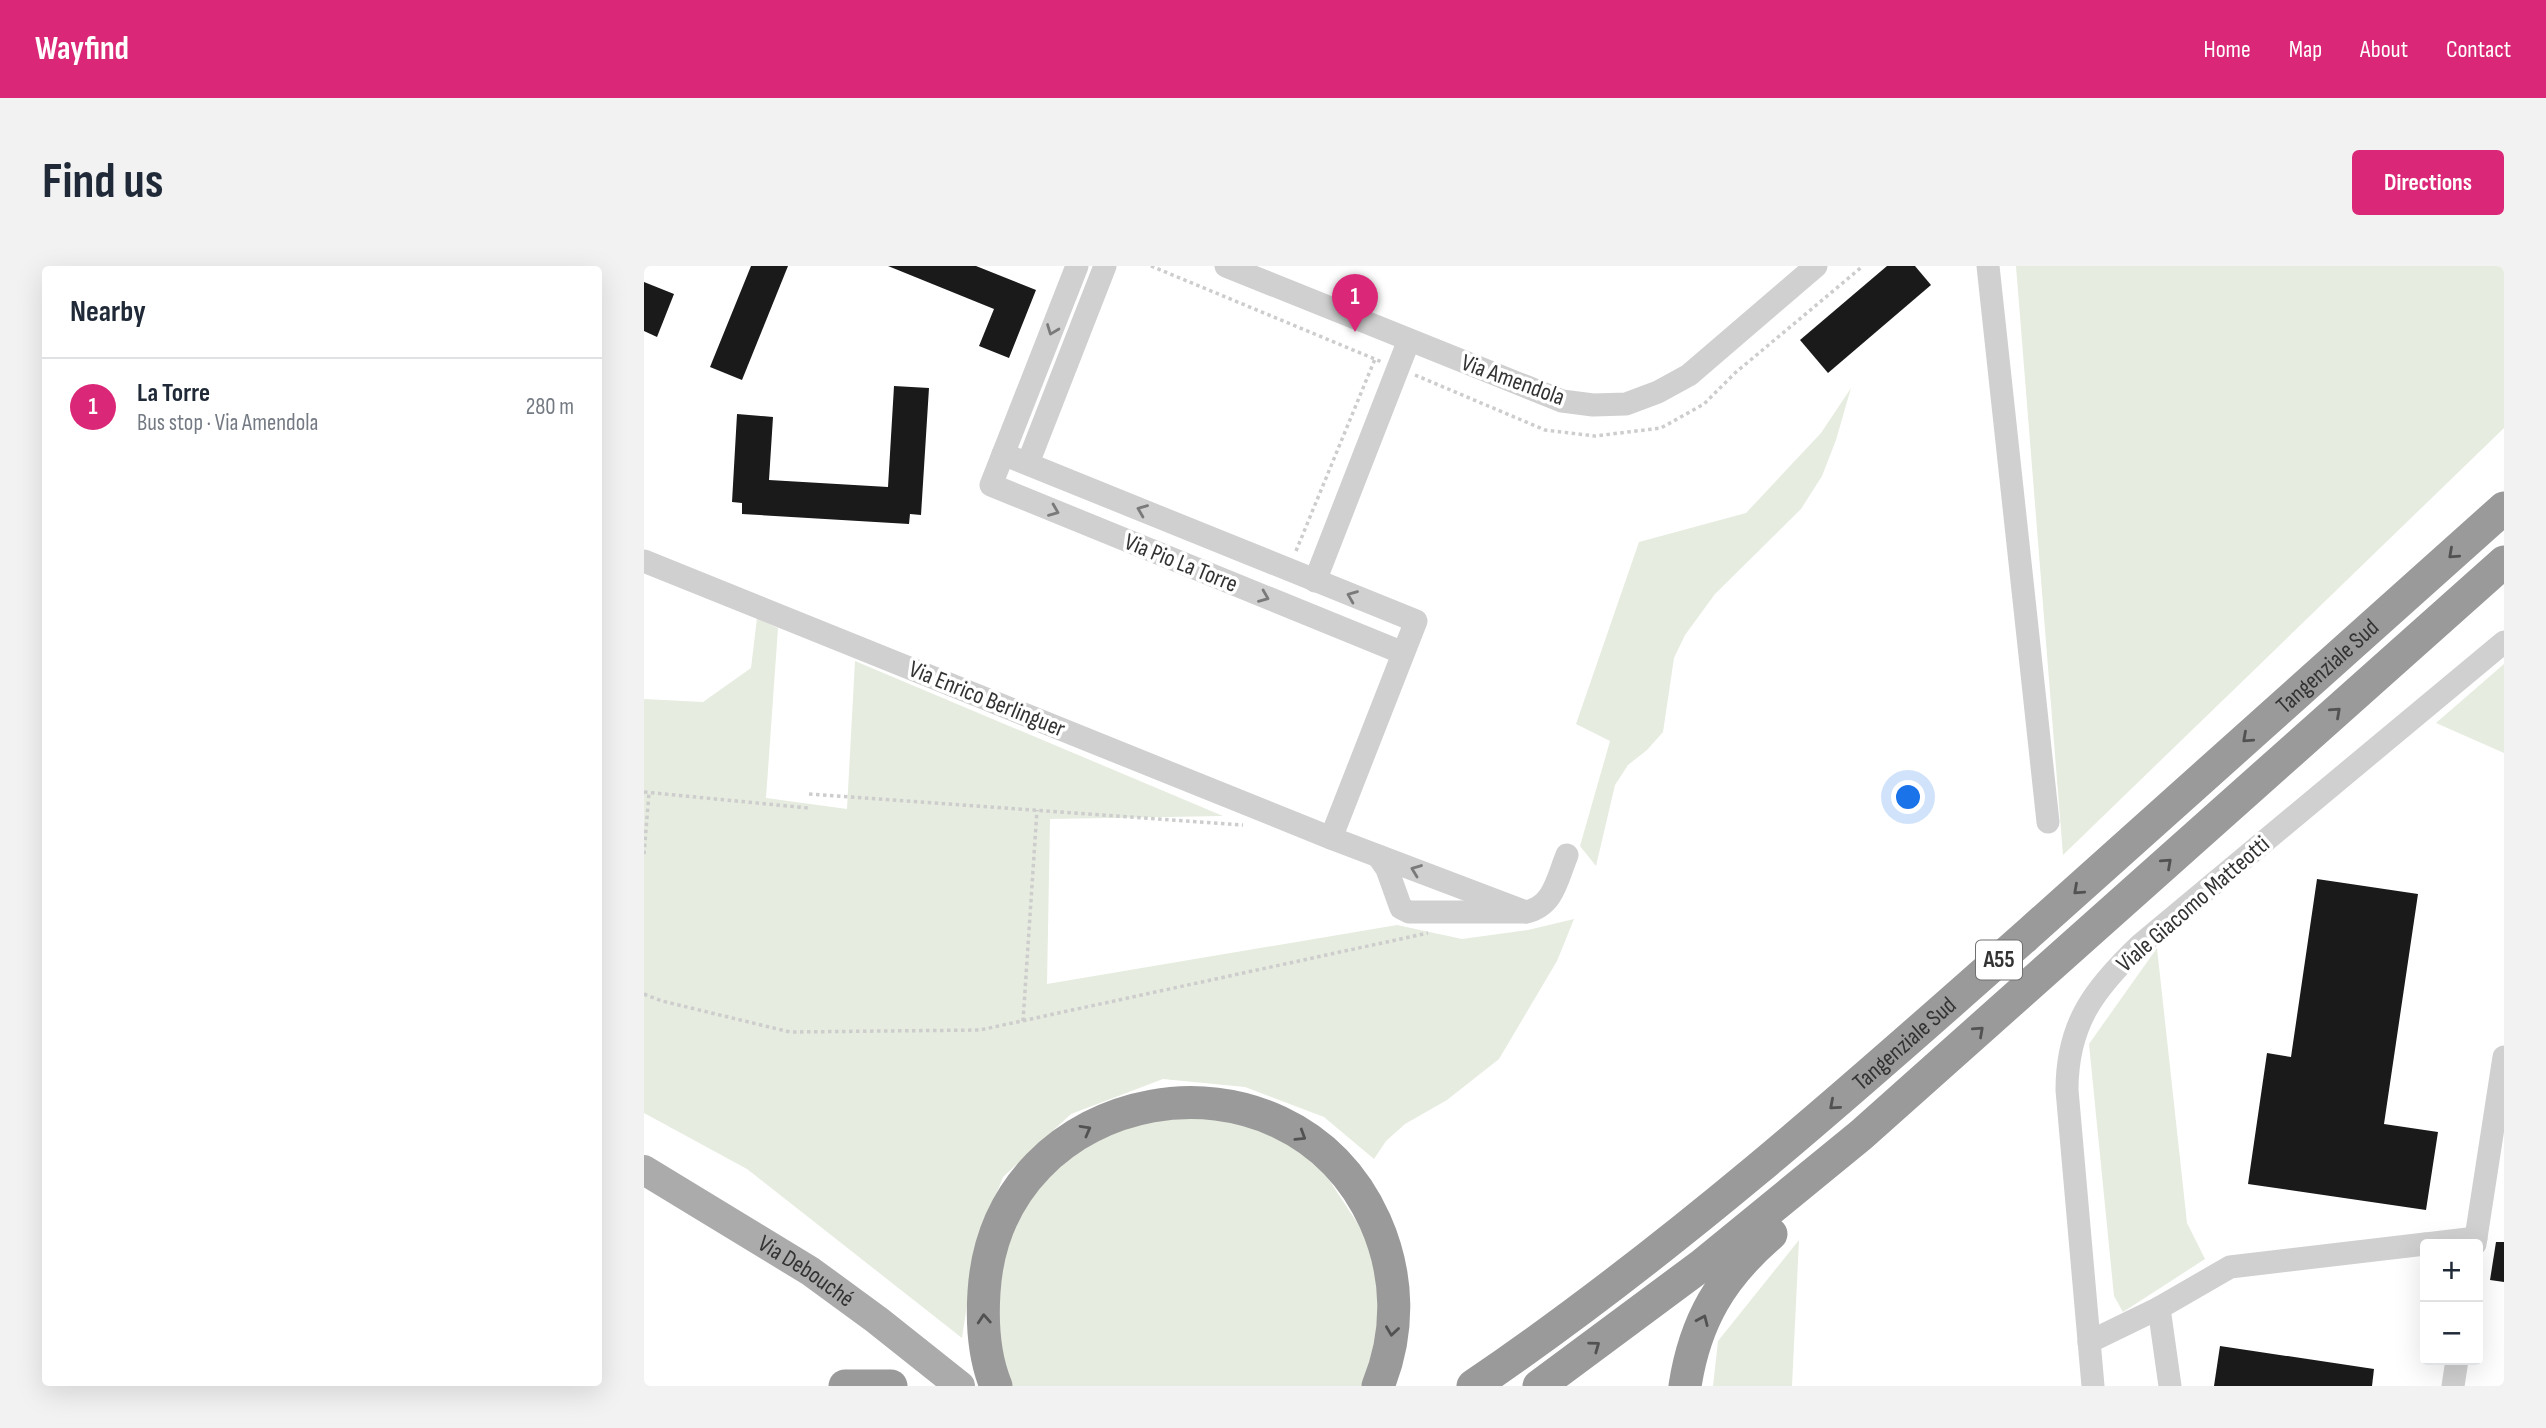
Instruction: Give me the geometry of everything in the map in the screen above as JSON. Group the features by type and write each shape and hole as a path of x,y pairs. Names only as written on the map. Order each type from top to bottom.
{"highway":[{"name":"Tangenziale Sud","path":"1473,1386 1700,1218 1788,1145 1988,970 2504,508"},
{"name":"Tangenziale Sud","path":"1539,1386 1722,1249 1811,1177 1941,1065 2504,562"},
{"path":"1685,1386 1698,1331 1711,1302 1728,1278 1750,1252 1857,1163 1941,1065"},
{"path":"996,1386 990,1373 984,1322 985,1277 991,1246 1018,1191 1060,1146 1083,1130 1138,1107 1193,1102 1222,1104 1250,1111 1299,1134 1322,1149 1358,1191 1382,1238 1395,1295 1388,1353 1378,1386"},
{"path":"845,1386 891,1386"}],"main road":[{"name":"Via Debouché","path":"644,1170 810,1271 960,1386"}],"street":[{"name":"Via Pio La Torre","path":"1003,454 1416,621 1403,653 991,485 1003,454 1077,266"},
{"path":"1028,463 1105,266"},
{"name":"Via Amendola","path":"1226,266 1562,401 1593,405 1626,404 1658,392 1689,375 1816,266"},
{"name":"Via Amendola","path":"1782,296 1795,266"},
{"path":"1989,266 2048,822"},
{"path":"1315,580 1409,340"},
{"name":"Via Enrico Berlinguer","path":"644,561 1331,838 1526,912"},
{"name":"Viale Giacomo Matteotti","path":"2093,1386 2067,1065 2071,1041 2096,992 2140,945 2504,642"},
{"path":"1331,838 1403,653"},
{"path":"1378,856 1387,869 1401,908 1409,912 1526,912 1539,909 1548,901 1566,855"},
{"path":"1446,912 1456,906 1459,899 1452,884"},
{"path":"2476,1239 2504,1057"},
{"path":"2089,1342 2159,1308 2230,1267 2420,1245"},
{"path":"2159,1308 2170,1386"},
{"path":"2453,1386 2456,1365"}],"path":[{"path":"1288,570 1375,359"},
{"path":"644,854 647,793 808,808"},
{"path":"809,794 1261,826 1271,814"},
{"path":"1023,1021 1037,810"},
{"path":"644,994 662,1001 789,1032 980,1030 1429,932"}],"shaded area":[{"path":"2016,266 2504,266 2504,428 2063,855"},
{"path":"1851,388 1822,476 1801,509 1715,594 1685,635 1674,658 1663,732 1647,750 1628,765 1615,785 1596,866 1580,846 1610,741 1576,724 1639,542 1746,513 1821,433"},
{"path":"757,618 778,628 766,798 847,809 855,661 1223,816 1050,819 1047,984 1397,925 1462,939 1528,930 1574,919 1557,961 1499,1059 1447,1100 1405,1124 1386,1141 1374,1159 1324,1117 1245,1087 1163,1079 1071,1114 1003,1177 976,1246 962,1338 747,1169 644,1113 644,699 703,702 751,668"},
{"path":"2504,664 2504,753 2436,723"},
{"path":"2157,948 2187,1223 2205,1259 2123,1312 2114,1296 2089,1044"},
{"path":"1189,1115 1257,1125 1318,1163 1373,1247 1383,1321 1365,1386 1011,1386 994,1316 1010,1232 1031,1196 1061,1163 1121,1128"},
{"path":"1799,1240 1792,1386 1713,1386 1718,1341"}],"building":[{"path":"751,266 788,266 742,380 710,367"},
{"path":"888,266 976,266 1036,290 1009,358 979,346 994,309"},
{"path":"1887,266 1915,266 1931,285 1828,373 1800,340"},
{"path":"644,282 674,294 657,337 644,331"},
{"path":"894,386 929,388 921,515 910,514 909,524 742,514 742,503 732,502 737,414 773,417 769,480 888,487"},
{"path":"2317,879 2418,894 2384,1124 2438,1132 2426,1210 2248,1184 2267,1053 2291,1057"},
{"path":"2496,1242 2504,1242 2504,1282 2490,1280"},
{"path":"2220,1346 2374,1369 2372,1386 2214,1386"}],"place":[{"name":"La Torre","path":"1355,332"}]}
